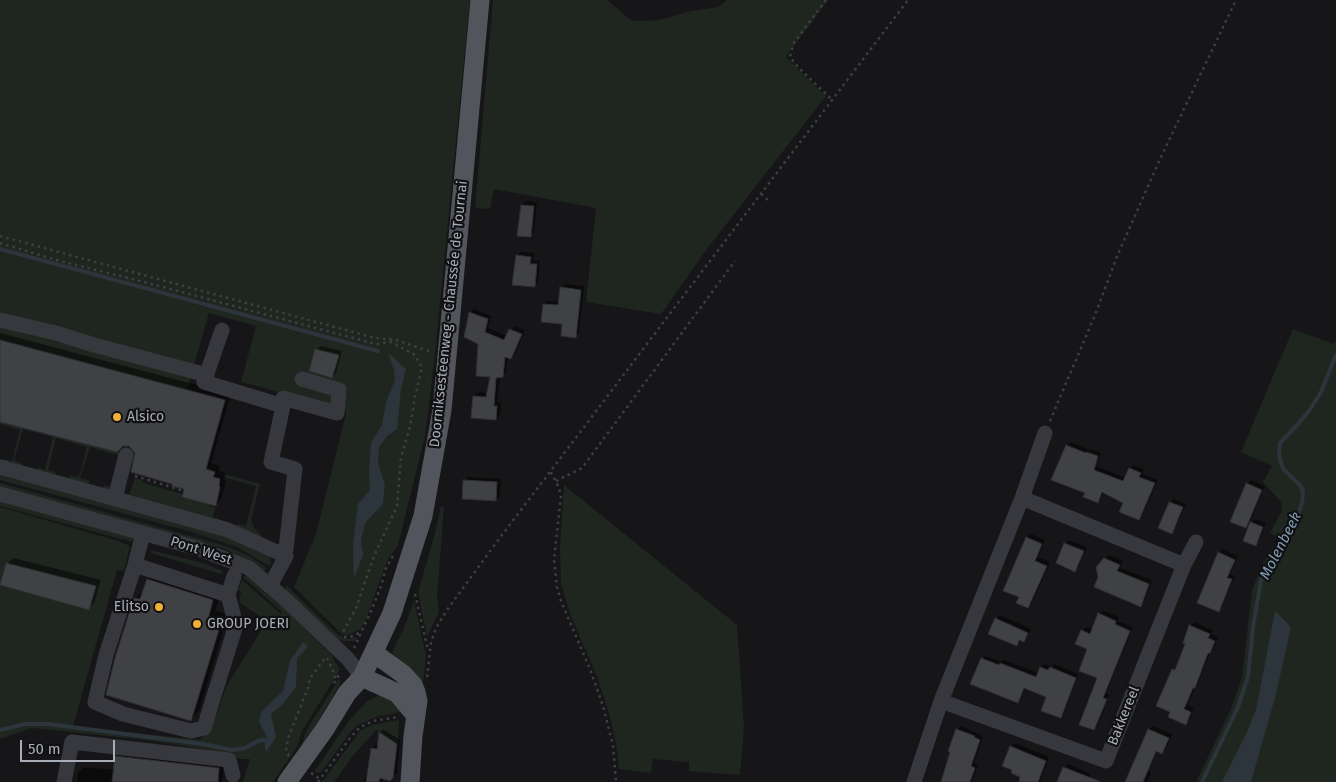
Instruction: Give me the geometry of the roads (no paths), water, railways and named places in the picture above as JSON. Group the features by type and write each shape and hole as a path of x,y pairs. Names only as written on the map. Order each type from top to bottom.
{"main road":[{"name":"Doorniksesteenweg - Chaussée de Tournai","path":"313,781 324,752 358,696 362,677 392,613 423,516 437,444 442,400 480,0"},
{"path":"374,652 403,674 413,685 418,701 409,716"},
{"name":"Doorniksesteenweg - Chaussée de Tournai","path":"287,782 325,729 347,693 362,677"},
{"path":"362,677 397,693 409,716 410,782"}],"street":[{"path":"0,320 207,375"},
{"path":"222,330 204,382 284,406 271,462 295,469 286,556 270,586"},
{"path":"281,405 284,398 337,413 339,390 302,379"},
{"path":"914,782 941,701 1022,498 1045,433"},
{"path":"115,498 126,455"},
{"path":"0,467 228,530 286,556"},
{"name":"Pont West","path":"0,494 197,548 249,568 335,646 362,677"},
{"path":"1022,498 1184,564"},
{"path":"143,533 135,565 106,655 95,702 123,714 191,731 204,728 236,625 228,595 234,576"},
{"name":"Bakkereel","path":"941,701 1106,761 1184,564 1196,542"},
{"path":"135,565 228,595"},
{"path":"64,782 72,742 229,760 233,775"}],"waterway":[{"path":"0,249 378,351"},
{"name":"Molenbeek","path":"1202,782 1238,707 1248,677 1253,627 1261,580 1266,568 1284,545 1293,529 1302,503 1303,492 1301,486 1283,469 1279,456 1280,443 1311,408 1321,392 1336,355"},
{"path":"0,730 25,724 48,724 203,744 232,750 245,748 264,740"}],"place":[{"name":"Alsico","path":"117,417"},
{"name":"Elitso","path":"159,607"},
{"name":"GROUP JOERI","path":"197,624"}]}
